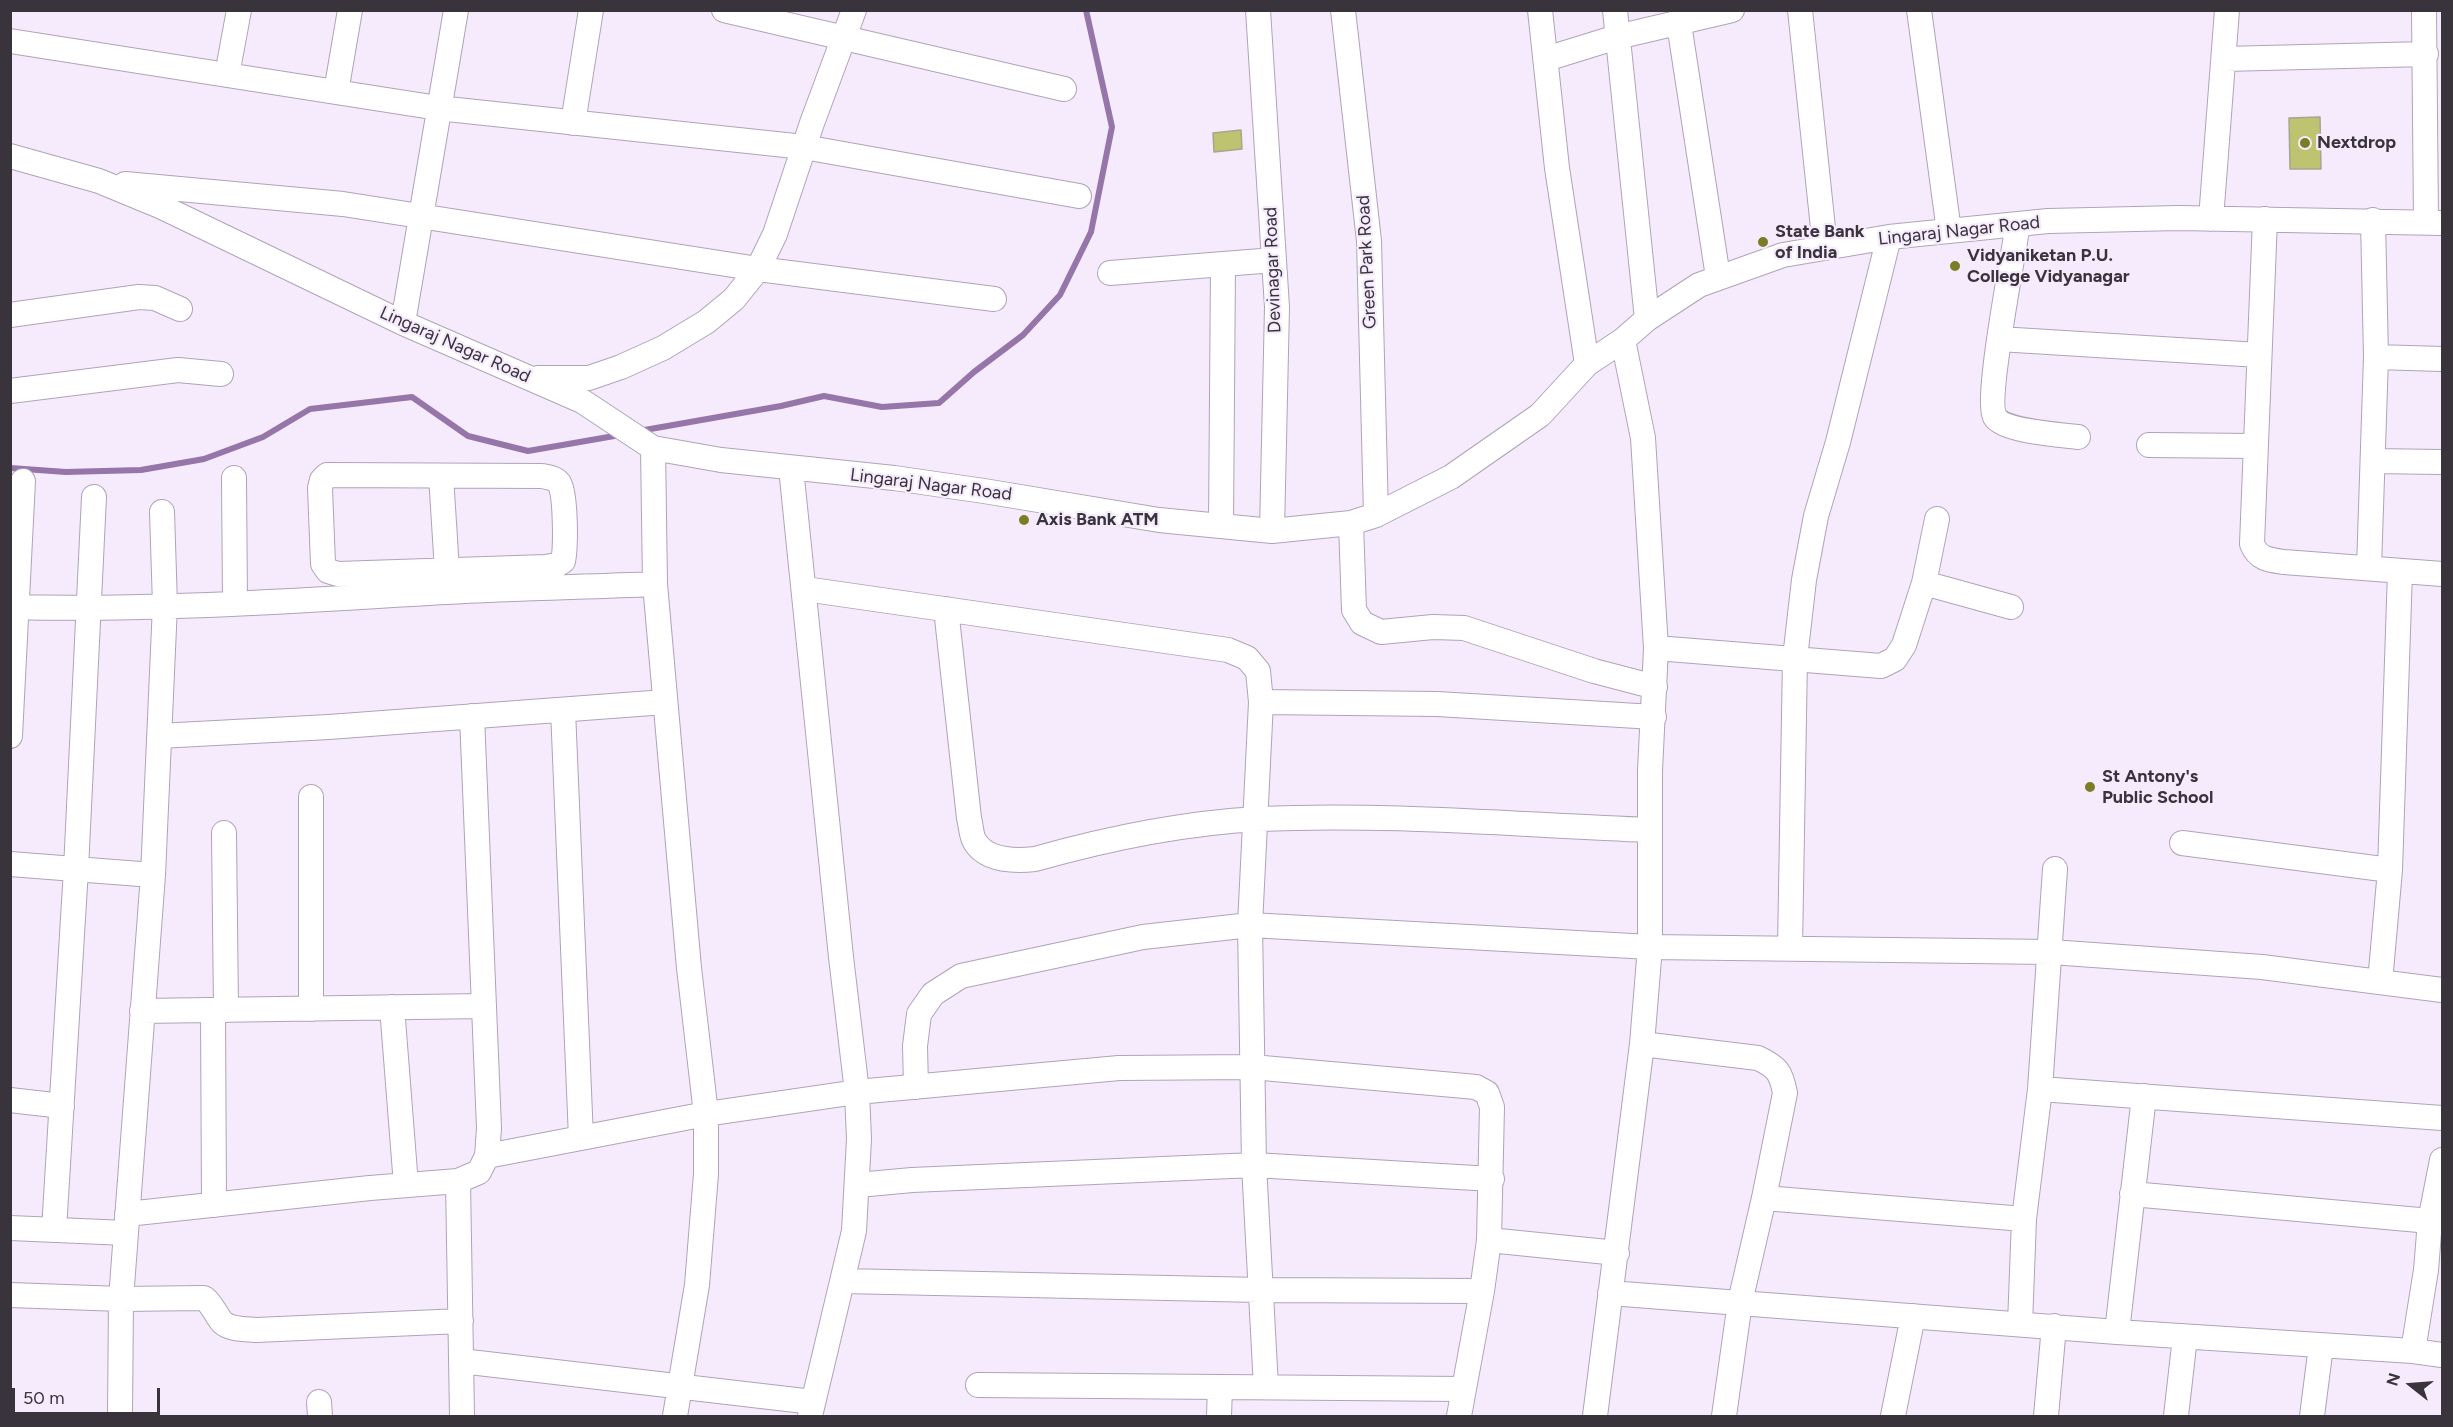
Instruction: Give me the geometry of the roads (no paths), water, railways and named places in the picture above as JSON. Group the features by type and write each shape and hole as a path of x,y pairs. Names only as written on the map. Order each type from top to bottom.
{"street":[{"path":"227,75 239,10"},
{"path":"336,92 350,10"},
{"path":"403,323 456,10"},
{"path":"573,123 591,10"},
{"path":"724,10 1065,89"},
{"path":"529,378 589,378 621,367 663,348 706,322 734,299 758,270 775,234 854,10"},
{"name":"Devinagar Road","path":"1258,10 1277,307 1272,531"},
{"name":"Green Park Road","path":"1343,10 1369,241 1376,515"},
{"path":"1540,10 1557,168 1587,364"},
{"path":"1615,10 1647,319"},
{"path":"1546,59 1617,37 1732,10"},
{"path":"1800,10 1825,247"},
{"path":"1919,10 1949,231"},
{"path":"2211,219 2227,10"},
{"path":"2424,10 2434,222"},
{"path":"1679,24 1718,277"},
{"path":"10,41 438,108 804,147 1079,196"},
{"path":"2224,59 2426,54"},
{"name":"Lingaraj Nagar Road","path":"10,156 99,181 173,212 289,270 403,323 582,401 646,443 696,457 939,484 1159,520 1272,531 1351,523 1376,515 1451,477 1540,415 1587,364 1623,340 1647,319 1699,285 1784,255 1889,237 2048,221 2265,219 2434,222"},
{"path":"99,181 343,204 758,270 994,299"},
{"path":"2265,219 2252,544 2256,553 2267,559 2284,562 2442,574"},
{"path":"2369,568 2376,357 2373,220"},
{"path":"2018,224 1999,339 1992,404 1995,417 2004,424 2019,429 2078,437"},
{"path":"1790,948 1795,658 1804,580 1816,516 1838,442 1889,237"},
{"path":"1110,273 1274,260"},
{"path":"1221,526 1223,265"},
{"path":"10,315 139,297 155,298 180,309"},
{"path":"1999,339 2259,355"},
{"path":"1595,1416 1642,1044 1650,947 1650,771 1656,648 1643,438 1623,340"},
{"path":"2376,357 2442,359"},
{"path":"10,391 178,370 220,374"},
{"path":"646,443 665,702 689,968 706,1114 706,1174 697,1285 675,1416"},
{"path":"2150,445 2255,446"},
{"path":"2373,461 2442,462"},
{"path":"461,1360 680,1388 811,1409 854,1231 858,1185 857,1092 828,840 805,589 791,468"},
{"path":"14,607 87,608 235,603 447,581 557,565 562,561 565,538 560,484 554,479 542,476 327,475 322,480 320,488 323,564 328,571 338,574 447,581 655,584"},
{"path":"441,476 447,581"},
{"path":"234,478 235,603"},
{"path":"10,736 14,607 23,481"},
{"path":"54,1230 76,869 93,497"},
{"path":"120,1416 121,1299 153,875 165,605 162,512"},
{"path":"1656,648 1881,666 1895,659 1904,645 1924,583 1938,519"},
{"path":"1351,523 1354,610 1362,623 1381,632 1433,627 1464,628 1594,671 1655,687"},
{"path":"2380,982 2390,870 2400,571"},
{"path":"1924,583 2011,607"},
{"path":"805,589 1228,650 1247,658 1258,671 1261,702 1250,925 1254,1166 1266,1387"},
{"path":"946,609 969,818 975,842 992,855 1015,861 1035,859 1163,831 1256,820 1341,817 1649,830"},
{"path":"159,736 665,702"},
{"path":"1261,702 1437,704 1654,717"},
{"path":"563,710 581,1138"},
{"path":"10,1228 54,1230 126,1224 214,1205 406,1185 458,1182 479,1172 487,1156 489,1128 472,716"},
{"path":"311,797 311,1009"},
{"path":"214,1205 224,833"},
{"path":"2182,843 2390,870"},
{"path":"10,864 153,875"},
{"path":"2020,1324 2024,1219 2040,1089 2055,869"},
{"path":"916,1087 915,1046 919,1014 933,994 962,976 1143,937 1250,925 1650,947 2051,952 2262,967 2442,990"},
{"path":"142,1011 484,1006"},
{"path":"392,1008 406,1185"},
{"path":"1642,1044 1758,1058 1773,1065 1782,1077 1785,1093 1740,1302 1724,1416"},
{"path":"487,1156 706,1114 857,1092 1119,1068 1252,1067 1476,1087 1487,1093 1492,1107 1489,1240 1459,1416"},
{"path":"2040,1089 2442,1118"},
{"path":"2118,1332 2144,1096"},
{"path":"10,1100 62,1106"},
{"path":"2413,1351 2426,1270 2430,1221 2442,1160"},
{"path":"858,1185 924,1179 1254,1166 1492,1179"},
{"path":"458,1182 462,1416"},
{"path":"2132,1194 2430,1221"},
{"path":"1764,1198 2024,1219"},
{"path":"1489,1240 1617,1253"},
{"path":"843,1281 1260,1290 1482,1290"},
{"path":"1610,1293 2185,1337 2413,1351 2442,1355"},
{"path":"10,1295 121,1299 204,1298 213,1305 223,1323 235,1328 256,1330 461,1321"},
{"path":"1893,1416 1913,1316"},
{"path":"2046,1416 2054,1326"},
{"path":"2175,1416 2185,1337"},
{"path":"2312,1416 2320,1346"},
{"path":"978,1385 1463,1389"},
{"path":"1220,1388 1220,1416"}],"waterway":[{"path":"639,431 781,406 824,396 882,407 939,403 974,372 1023,335 1060,295 1091,232 1112,127 1086,10"},
{"path":"10,468 66,472 141,470 204,459 263,437 310,409 412,397 468,436 528,451 620,435"}],"place":[{"name":"Nextdrop","path":"2305,143"},
{"name":"State Bank of India","path":"1763,242"},
{"name":"Vidyaniketan P.U. College Vidyanagar","path":"1955,266"},
{"name":"Axis Bank ATM","path":"1024,520"},
{"name":"St Antony's Public School","path":"2090,787"}]}
